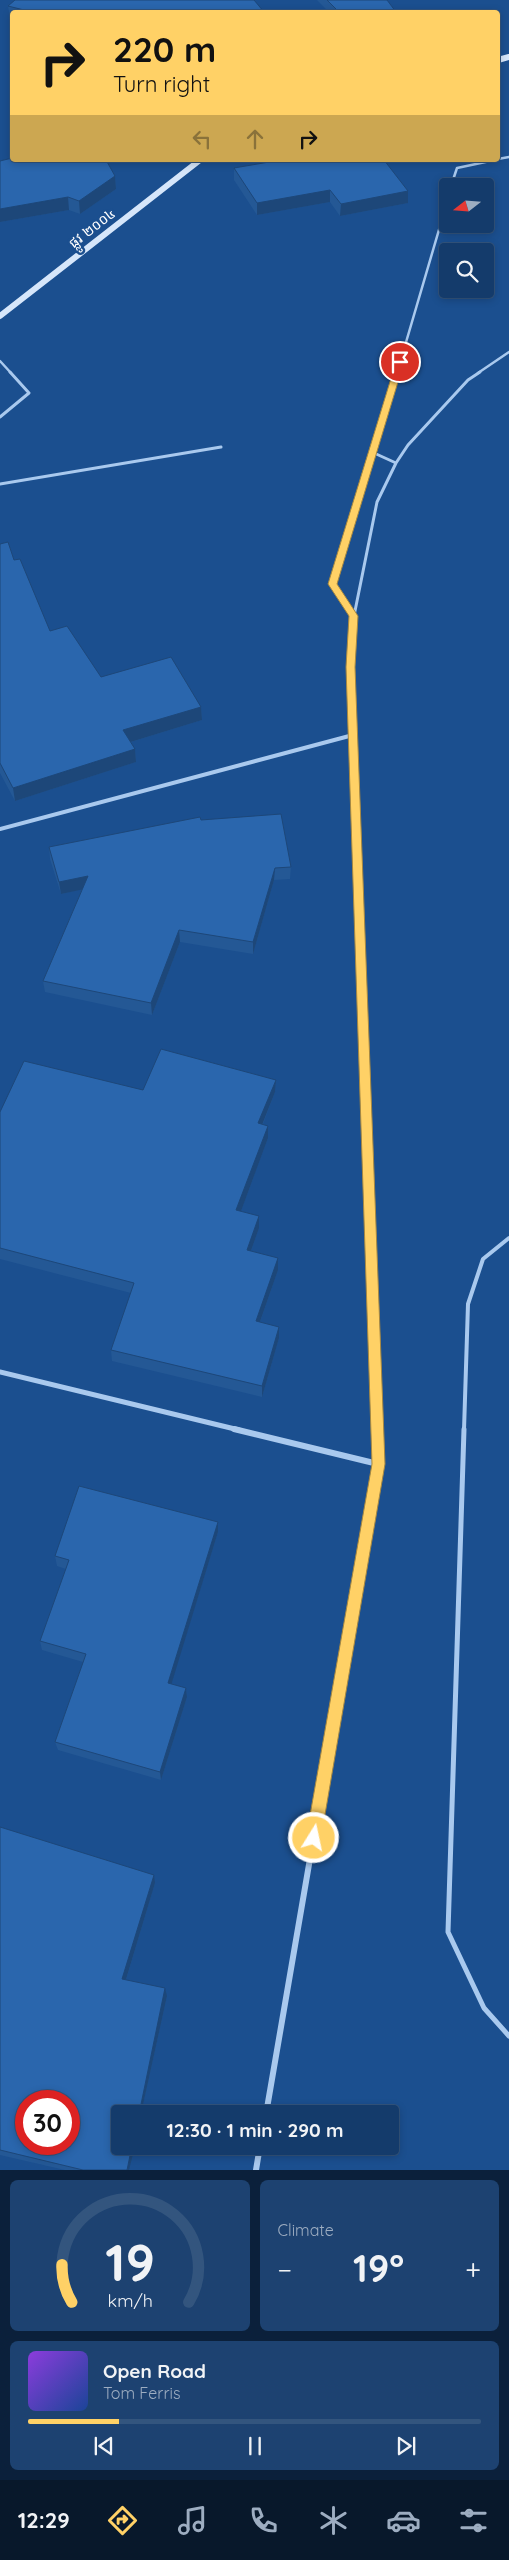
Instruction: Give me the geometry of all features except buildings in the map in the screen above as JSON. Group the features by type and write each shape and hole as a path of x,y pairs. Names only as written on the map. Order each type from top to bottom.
{"main road":[{"name":"ផ្លូវ ២០០៤","path":"0,316 197,162"}],"street":[{"path":"0,829 318,742 353,735 378,1464 268,2105"},
{"path":"0,1372 378,1464"},
{"path":"256,2170 258,2155"}],"lane":[{"path":"453,178 456,168 486,162"},
{"path":"354,616 332,584 374,453 439,230"},
{"path":"353,735 350,667 354,616 377,502 396,463 408,445 468,380 509,352"},
{"path":"0,361 30,393 0,417"},
{"path":"0,484 221,447"},
{"path":"374,453 396,463"},
{"path":"509,1238 483,1259 468,1304 448,1932 484,2008 509,2036"}],"route":[{"path":"314,1838 378,1464 350,667 354,616 332,584 374,453 400,362"}]}
